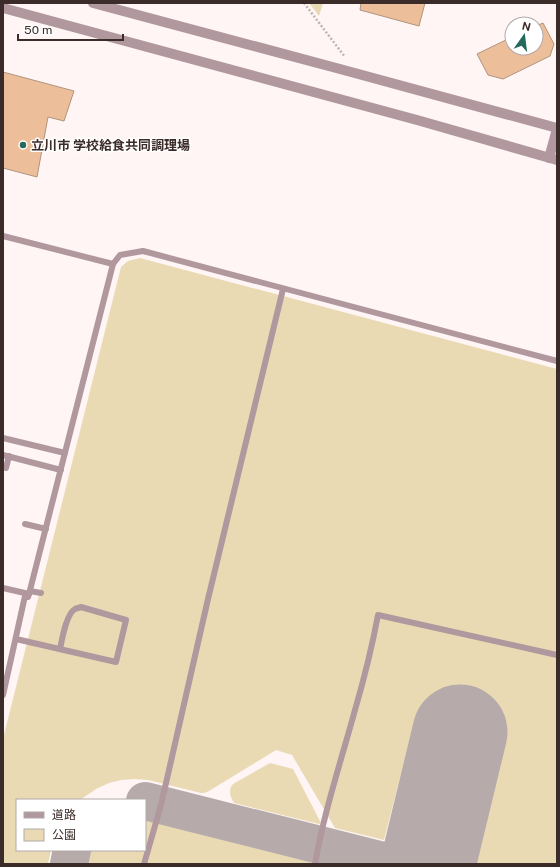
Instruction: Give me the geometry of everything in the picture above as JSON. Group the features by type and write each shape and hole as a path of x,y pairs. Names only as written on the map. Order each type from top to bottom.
{"street":[{"path":"3,8 410,118 553,159 557,128 93,3"}],"lane":[{"path":"3,236 113,264"},
{"path":"3,694 5,675 16,639 26,596 28,597 30,592 113,264 120,255 143,251 557,361"},
{"path":"144,864 161,805 208,599 283,288"},
{"path":"3,438 65,453"},
{"path":"6,468 6,456 61,470"},
{"path":"25,524 46,529"},
{"path":"3,588 41,593"},
{"path":"16,639 116,662 126,620 81,607 74,610 70,614 60,649"},
{"path":"315,864 318,845 341,757 355,711 378,615 557,656"}],"path":[{"path":"304,3 345,57"}],"green space":[{"path":"309,3 323,3 319,16"},
{"path":"140,258 557,369 557,864 475,864 506,742 415,719 384,840 335,828 292,755 276,750 204,793 148,780 135,779 109,783 96,789 81,799 16,799 16,851 51,851 48,864 3,864 3,739 121,267 128,261"},
{"path":"270,763 293,769 321,823 319,824 234,803 230,793 231,786"},
{"path":"146,817 333,864 83,864 87,851 146,851"}],"building":[{"path":"361,3 425,3 419,26 360,10"},
{"path":"544,25 554,44 550,56 503,79 488,75 477,54 504,41 504,56 544,56"},
{"name":"立川市 学校給食共同調理場","path":"3,72 74,91 64,121 48,117 37,177 3,168"}],"taxiway":[{"path":"146,801 395,864"},
{"path":"69,864 72,851"}],"runway":[{"path":"428,864 460,732"}],"place":[{"name":"立川市 学校給食共同調理場","path":"23,145"}]}
